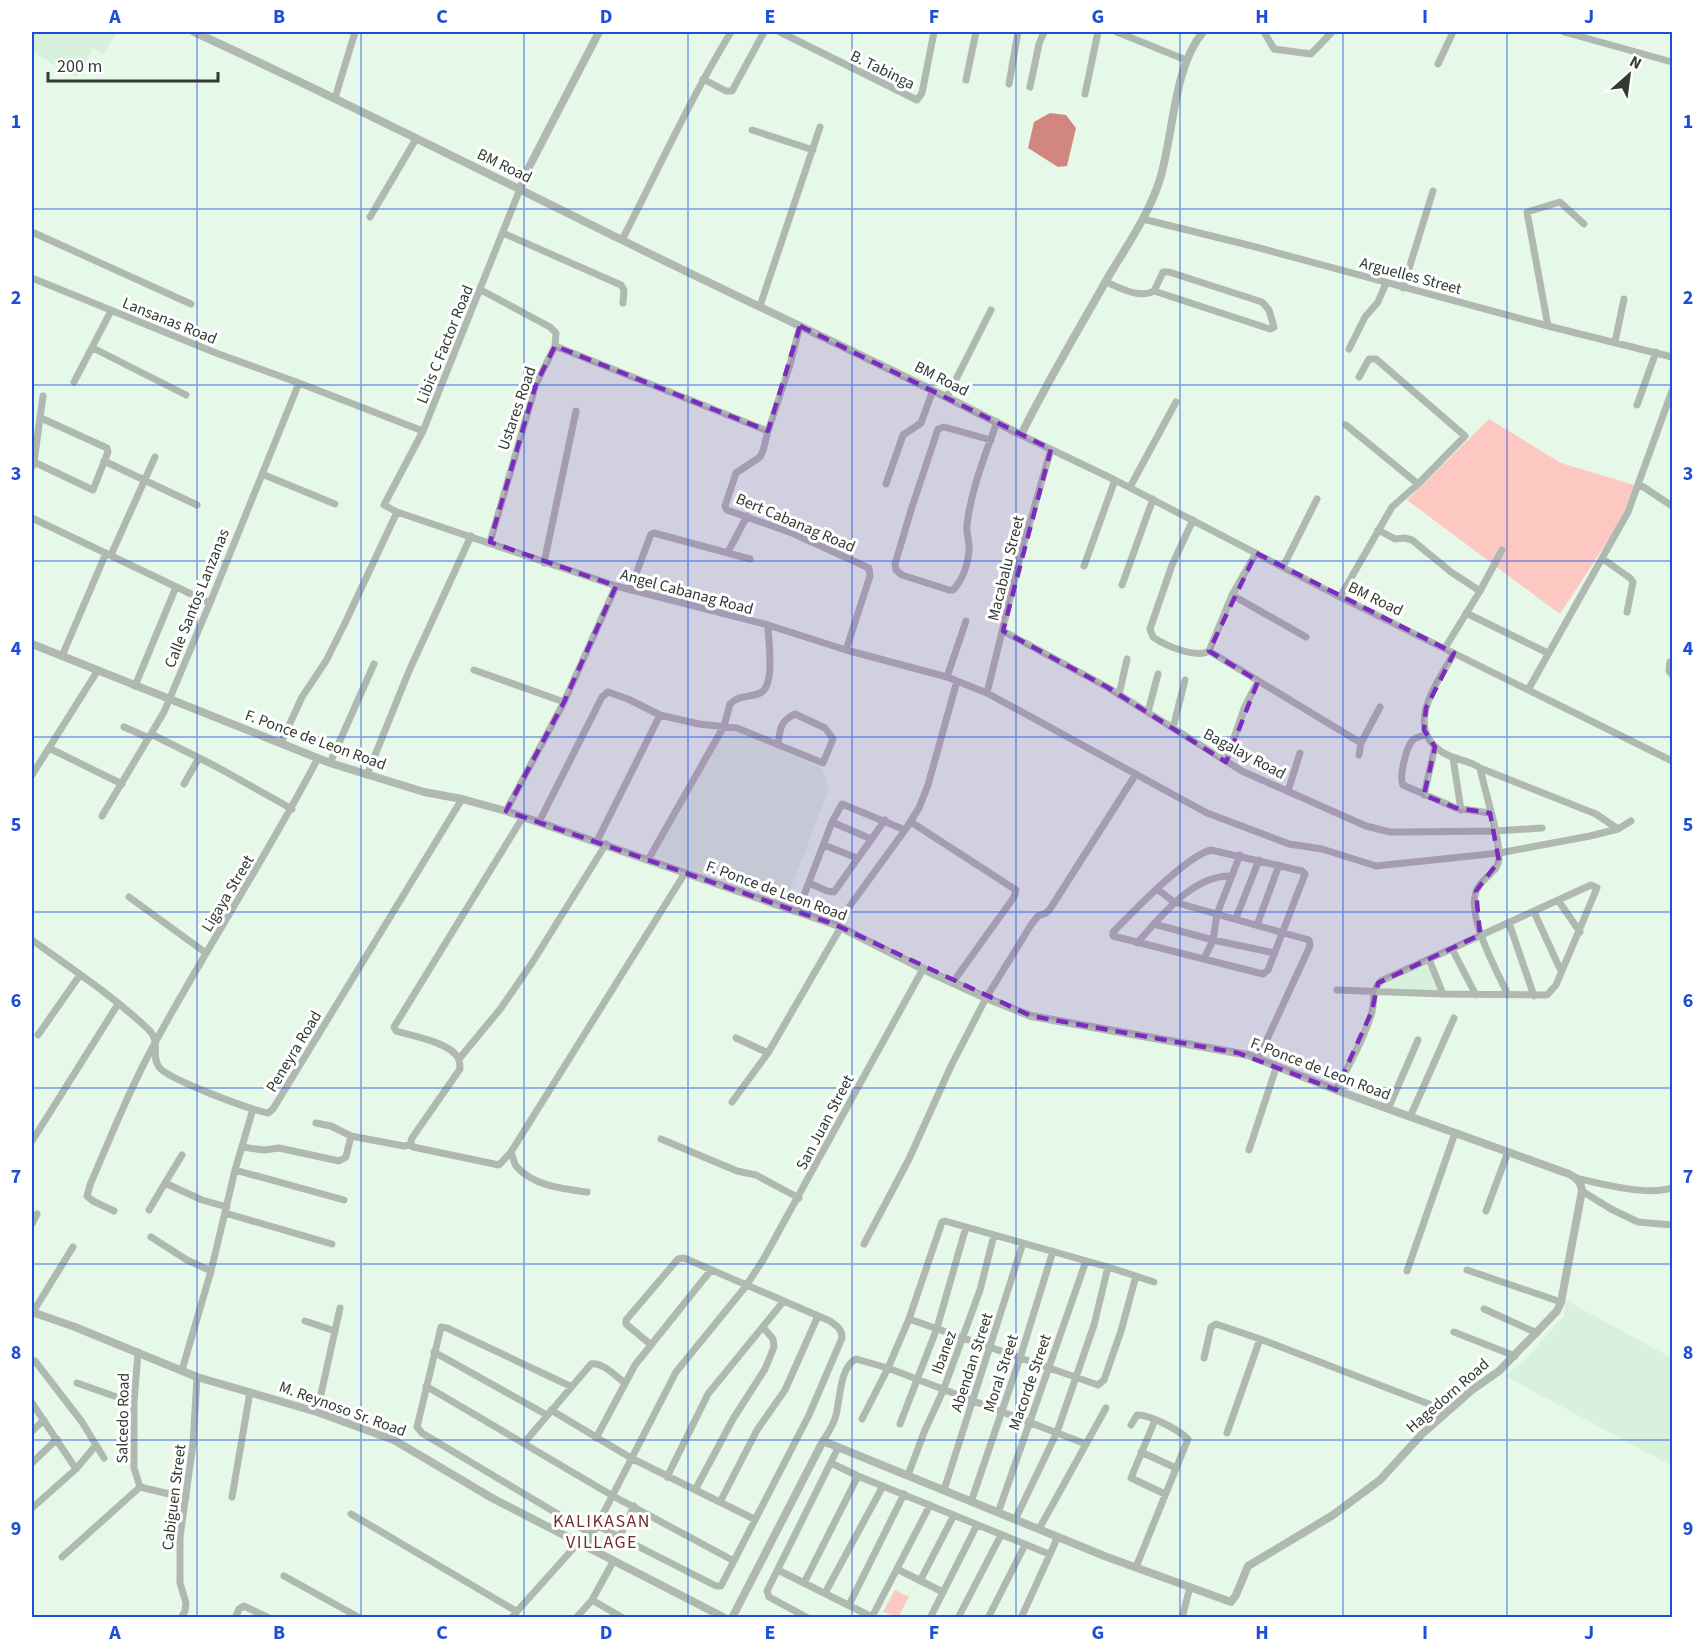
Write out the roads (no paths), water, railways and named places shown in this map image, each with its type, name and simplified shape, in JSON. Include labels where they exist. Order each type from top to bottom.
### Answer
[{"type":"street","name":"BM Road","points":[[194,32],[335,98],[1130,487],[1340,597],[1672,761]]},
{"type":"street","points":[[335,98],[356,32]]},
{"type":"street","points":[[520,189],[527,171],[599,32]]},
{"type":"street","points":[[622,240],[703,79],[731,32]]},
{"type":"street","points":[[703,79],[726,91],[732,91],[764,32]]},
{"type":"street","name":"B. Tabinga","points":[[780,32],[917,100],[921,95],[933,35]]},
{"type":"street","points":[[966,80],[976,32]]},
{"type":"street","points":[[1009,84],[1018,32]]},
{"type":"street","points":[[1030,87],[1039,44],[1044,32]]},
{"type":"street","points":[[1085,94],[1098,32]]},
{"type":"street","points":[[1117,32],[1186,60]]},
{"type":"street","points":[[1021,435],[1066,349],[1143,219],[1160,178],[1186,60],[1195,41],[1203,32]]},
{"type":"street","points":[[1264,32],[1274,49],[1311,54],[1332,32]]},
{"type":"street","points":[[1438,64],[1453,32]]},
{"type":"street","points":[[1564,32],[1672,62]]},
{"type":"street","points":[[760,306],[820,127]]},
{"type":"street","points":[[752,130],[813,150]]},
{"type":"street","points":[[370,217],[416,139]]},
{"type":"street","name":"Libis C Factor Road","points":[[384,505],[423,431],[520,189]]},
{"type":"street","points":[[1403,288],[1433,191]]},
{"type":"street","points":[[1548,326],[1527,212],[1560,202],[1584,224]]},
{"type":"street","name":"Arguelles Street","points":[[1143,219],[1262,248],[1403,288],[1672,357]]},
{"type":"street","points":[[32,232],[191,304]]},
{"type":"street","points":[[503,233],[621,285],[624,291],[623,303]]},
{"type":"street","points":[[1106,282],[1140,294],[1154,291],[1270,329],[1274,327],[1269,310],[1262,302],[1169,272],[1163,272],[1154,291]]},
{"type":"street","name":"Lansanas Road","points":[[32,278],[216,353],[423,431]]},
{"type":"street","points":[[1349,349],[1365,317],[1378,302],[1386,283]]},
{"type":"street","points":[[481,290],[554,330],[556,333],[555,346],[768,431]]},
{"type":"street","points":[[1615,342],[1624,299]]},
{"type":"street","points":[[947,397],[991,310]]},
{"type":"street","points":[[74,382],[111,311]]},
{"type":"street","name":"Bert Cabanag Road","points":[[800,326],[762,455],[736,473],[725,504],[728,510],[792,533],[869,568],[870,576],[846,650]]},
{"type":"street","name":"Ustares Road","points":[[490,542],[536,384],[555,346]]},
{"type":"street","points":[[93,348],[186,395]]},
{"type":"street","points":[[1637,405],[1656,352]]},
{"type":"street","points":[[1340,597],[1392,507],[1463,440],[1465,434],[1376,359],[1369,359],[1359,377]]},
{"type":"street","name":"Calle Santos Lanzanas","points":[[102,816],[150,736],[169,699],[280,434],[299,383]]},
{"type":"street","points":[[886,484],[903,435],[921,423],[933,390]]},
{"type":"street","points":[[1528,690],[1628,512],[1672,391]]},
{"type":"street","points":[[41,418],[107,448],[108,452],[93,490],[33,465],[43,396]]},
{"type":"street","points":[[1130,487],[1176,402]]},
{"type":"street","points":[[544,563],[576,411]]},
{"type":"street","points":[[991,440],[944,427],[938,429],[895,564],[896,570],[902,575],[949,590],[957,586],[964,572],[969,552],[967,526],[978,479],[997,423]]},
{"type":"street","points":[[1346,425],[1418,484]]},
{"type":"street","name":"Macabalu Street","points":[[987,693],[1021,554],[1051,449]]},
{"type":"street","points":[[62,656],[155,458]]},
{"type":"street","points":[[104,461],[197,505]]},
{"type":"street","points":[[262,474],[335,504]]},
{"type":"street","points":[[1084,566],[1115,480]]},
{"type":"street","points":[[1639,484],[1672,506]]},
{"type":"street","points":[[1122,585],[1153,499]]},
{"type":"street","points":[[1283,567],[1317,500]]},
{"type":"street","name":"Angel Cabanag Road","points":[[384,505],[397,512],[616,586],[768,625],[846,650],[947,677],[987,693],[1171,795],[1233,824],[1289,844],[1322,849],[1376,867],[1498,853],[1590,836],[1618,829],[1631,821]]},
{"type":"street","points":[[281,742],[302,697],[326,661],[397,512]]},
{"type":"street","points":[[728,552],[747,516]]},
{"type":"street","points":[[32,518],[210,603]]},
{"type":"street","points":[[1193,520],[1172,565],[1150,629],[1156,640],[1192,653],[1200,654],[1209,651],[1232,595],[1256,553]]},
{"type":"street","points":[[1378,530],[1395,539],[1412,540],[1451,572],[1480,591]]},
{"type":"street","points":[[630,590],[651,534],[654,532],[750,559]]},
{"type":"street","points":[[367,775],[409,671],[471,536]]},
{"type":"street","points":[[1445,648],[1502,550]]},
{"type":"street","points":[[1603,559],[1633,582],[1627,612]]},
{"type":"street","points":[[506,811],[564,702],[616,586]]},
{"type":"street","points":[[135,686],[176,587]]},
{"type":"street","points":[[1232,595],[1306,637]]},
{"type":"street","points":[[1466,613],[1548,653]]},
{"type":"street","points":[[947,677],[966,621]]},
{"type":"street","points":[[648,860],[724,726],[734,699],[744,695],[758,694],[767,687],[770,678],[768,625]]},
{"type":"street","name":"Bagalay Road","points":[[1003,631],[1119,694],[1260,780],[1378,830],[1495,831],[1542,828]]},
{"type":"street","name":"F. Ponce de Leon Road","points":[[32,644],[330,763],[424,792],[506,811],[798,911],[838,926],[986,998],[1041,1019],[1238,1053],[1577,1179]]},
{"type":"street","points":[[1209,651],[1308,709],[1360,743]]},
{"type":"street","points":[[1454,653],[1426,708],[1424,725],[1426,735],[1435,747],[1453,758],[1596,814],[1618,829]]},
{"type":"street","points":[[1119,694],[1127,659]]},
{"type":"street","points":[[1670,662],[1669,671],[1672,675]]},
{"type":"street","points":[[330,763],[374,664]]},
{"type":"street","points":[[32,775],[98,670]]},
{"type":"street","points":[[474,670],[564,702]]},
{"type":"street","points":[[1148,712],[1158,674]]},
{"type":"street","points":[[1173,728],[1185,680]]},
{"type":"street","points":[[732,1102],[768,1053],[838,926],[911,822],[928,784],[957,681]]},
{"type":"street","points":[[1226,761],[1245,706],[1258,681]]},
{"type":"street","points":[[539,822],[605,693],[620,696],[660,715],[699,724],[737,728],[778,745],[823,763],[832,740],[825,728],[795,714],[786,718],[780,729],[778,745]]},
{"type":"street","points":[[1359,755],[1360,743],[1380,707]]},
{"type":"street","points":[[459,1059],[501,1008],[526,972],[601,842],[660,715]]},
{"type":"street","points":[[124,727],[199,758],[292,809]]},
{"type":"street","points":[[1426,735],[1415,739],[1410,744],[1400,778],[1403,785],[1461,810],[1490,813]]},
{"type":"street","points":[[1424,795],[1435,747]]},
{"type":"street","points":[[48,748],[122,784]]},
{"type":"street","points":[[1288,791],[1300,753]]},
{"type":"street","points":[[184,784],[199,758]]},
{"type":"street","name":"Ligaya Street","points":[[114,1211],[93,1202],[87,1196],[118,1118],[156,1040],[206,952],[249,884],[318,758]]},
{"type":"street","points":[[1453,758],[1461,810]]},
{"type":"street","points":[[1480,768],[1495,831],[1498,865],[1480,883],[1476,891],[1475,906],[1480,935],[1508,995]]},
{"type":"street","points":[[864,1244],[909,1159],[951,1066],[986,998],[1031,925],[1038,916],[1050,909],[1136,774]]},
{"type":"street","name":"Peneyra Road","points":[[156,1040],[156,1061],[164,1073],[268,1113],[273,1109],[462,799]]},
{"type":"street","points":[[798,911],[832,822],[839,807],[843,804],[906,830]]},
{"type":"street","points":[[316,1123],[331,1126],[351,1136],[404,1146],[410,1145],[412,1138],[460,1069],[459,1059],[452,1052],[430,1041],[396,1031],[394,1027],[523,817]]},
{"type":"street","points":[[809,883],[834,892],[885,820]]},
{"type":"street","points":[[832,822],[871,839]]},
{"type":"street","points":[[911,822],[1016,890],[1014,897],[953,982]]},
{"type":"street","points":[[824,845],[857,858]]},
{"type":"street","points":[[1216,850],[1258,860],[1302,871],[1305,874],[1284,932],[1268,970],[1263,974],[1114,938],[1113,932],[1157,889],[1205,851],[1216,850]]},
{"type":"street","points":[[1204,959],[1213,940],[1217,914],[1240,855]]},
{"type":"street","points":[[1236,918],[1258,860]]},
{"type":"street","points":[[1257,925],[1279,865]]},
{"type":"street","points":[[411,1142],[413,1147],[500,1165],[512,1152],[685,873]]},
{"type":"street","points":[[1137,943],[1174,902],[1210,879],[1231,876]]},
{"type":"street","points":[[1336,990],[1374,991],[1476,995],[1546,996],[1556,986],[1597,888],[1591,885],[1383,980],[1374,991],[1372,1011],[1355,1053],[1336,1090]]},
{"type":"street","points":[[1157,889],[1174,902],[1305,937],[1309,940],[1310,946],[1258,1059]]},
{"type":"street","points":[[129,897],[206,952]]},
{"type":"street","points":[[1558,900],[1580,932]]},
{"type":"street","points":[[1534,912],[1561,971]]},
{"type":"street","points":[[1509,923],[1534,996]]},
{"type":"street","points":[[1155,924],[1213,940],[1275,953]]},
{"type":"street","points":[[32,940],[118,1004],[150,1030],[156,1040]]},
{"type":"street","points":[[1452,949],[1476,995]]},
{"type":"street","points":[[1429,959],[1443,994]]},
{"type":"street","name":"San Juan Street","points":[[514,1614],[593,1535],[676,1371],[746,1286],[763,1260],[923,969]]},
{"type":"street","points":[[38,1035],[80,975]]},
{"type":"street","points":[[32,1141],[118,1004]]},
{"type":"street","points":[[1410,1117],[1454,1018]]},
{"type":"street","points":[[735,1038],[768,1053]]},
{"type":"street","points":[[1388,1109],[1418,1040]]},
{"type":"street","points":[[1249,1150],[1276,1068]]},
{"type":"street","points":[[182,1370],[211,1271],[235,1170],[253,1109]]},
{"type":"street","points":[[1407,1271],[1455,1133]]},
{"type":"street","points":[[242,1147],[268,1150],[279,1148],[339,1161],[346,1156],[351,1136]]},
{"type":"street","points":[[662,1139],[736,1171],[756,1175],[799,1198]]},
{"type":"street","points":[[512,1152],[515,1165],[532,1179],[555,1188],[587,1192]]},
{"type":"street","points":[[1486,1211],[1508,1152]]},
{"type":"street","points":[[149,1210],[182,1155]]},
{"type":"street","points":[[235,1170],[344,1200]]},
{"type":"street","points":[[1577,1179],[1612,1187],[1645,1190],[1672,1188]]},
{"type":"street","name":"Hagedorn Road","points":[[1190,1587],[1228,1603],[1234,1600],[1248,1566],[1334,1515],[1372,1487],[1422,1434],[1447,1411],[1499,1371],[1538,1333],[1557,1311],[1561,1302],[1582,1191],[1577,1179]]},
{"type":"street","points":[[165,1183],[226,1210],[332,1244]]},
{"type":"street","points":[[1582,1191],[1638,1222],[1672,1225]]},
{"type":"street","points":[[32,1224],[37,1214]]},
{"type":"street","points":[[862,1419],[888,1368],[909,1319],[941,1223],[945,1221],[1154,1282]]},
{"type":"street","points":[[900,1424],[937,1328],[966,1227]]},
{"type":"street","name":"Ibanez","points":[[908,1475],[963,1338],[980,1290],[994,1235]]},
{"type":"street","points":[[151,1237],[187,1260],[211,1271]]},
{"type":"street","name":"Abendan Street","points":[[944,1490],[1023,1243]]},
{"type":"street","points":[[32,1312],[72,1247]]},
{"type":"street","name":"Moral Street","points":[[971,1502],[1020,1358],[1053,1251]]},
{"type":"street","points":[[598,1526],[716,1586],[722,1584],[808,1415],[842,1338],[842,1333],[838,1327],[818,1316],[684,1258],[678,1259],[626,1320],[626,1324],[650,1344]]},
{"type":"street","name":"Macorde Street","points":[[998,1513],[1086,1261]]},
{"type":"street","points":[[1015,1520],[1057,1432],[1097,1316],[1108,1267]]},
{"type":"street","points":[[596,1438],[624,1383],[650,1344],[711,1270]]},
{"type":"street","points":[[1467,1270],[1561,1302]]},
{"type":"street","points":[[909,1319],[1098,1385],[1104,1380],[1121,1331],[1136,1276]]},
{"type":"street","points":[[667,1478],[708,1394],[783,1302]]},
{"type":"street","points":[[317,1412],[340,1308]]},
{"type":"street","points":[[1484,1310],[1538,1333]]},
{"type":"street","name":"M. Reynoso Sr. Road","points":[[32,1312],[75,1327],[197,1377],[317,1412],[405,1446],[482,1492],[714,1614],[726,1617]]},
{"type":"street","points":[[720,1502],[757,1430],[785,1390],[818,1316]]},
{"type":"street","points":[[305,1321],[335,1331]]},
{"type":"street","points":[[1204,1358],[1211,1327],[1215,1324],[1447,1411]]},
{"type":"street","points":[[570,1386],[443,1327],[439,1330],[426,1386],[418,1423],[419,1431],[593,1535]]},
{"type":"street","points":[[695,1490],[733,1419],[765,1369],[773,1350],[773,1339],[763,1327]]},
{"type":"street","points":[[1454,1332],[1515,1356]]},
{"type":"street","points":[[1227,1433],[1260,1339]]},
{"type":"street","name":"Salcedo Road","points":[[138,1352],[134,1403],[134,1468],[140,1487]]},
{"type":"street","points":[[434,1352],[549,1412],[667,1478],[754,1519]]},
{"type":"street","points":[[732,1617],[834,1421],[840,1390],[850,1363],[856,1359],[888,1368],[1086,1444]]},
{"type":"street","points":[[33,1360],[82,1422],[104,1458]]},
{"type":"street","points":[[524,1443],[591,1364],[594,1363],[624,1383]]},
{"type":"street","name":"Cabiguen Street","points":[[182,1617],[186,1607],[180,1583],[180,1537],[193,1444],[197,1377]]},
{"type":"street","points":[[77,1383],[134,1403]]},
{"type":"street","points":[[426,1386],[613,1496],[734,1561]]},
{"type":"street","points":[[232,1497],[250,1392]]},
{"type":"street","points":[[32,1403],[76,1469]]},
{"type":"street","points":[[1039,1529],[1106,1408]]},
{"type":"street","points":[[1131,1425],[1139,1414],[1155,1420],[1188,1439],[1136,1568]]},
{"type":"street","points":[[32,1431],[44,1420]]},
{"type":"street","points":[[1155,1420],[1131,1478],[1165,1494]]},
{"type":"street","points":[[32,1463],[57,1439]]},
{"type":"street","points":[[823,1441],[1015,1520],[1190,1587],[1182,1617]]},
{"type":"street","points":[[32,1508],[76,1469],[96,1445]]},
{"type":"street","points":[[808,1617],[768,1596],[769,1586],[836,1452]]},
{"type":"street","points":[[1141,1452],[1176,1468]]},
{"type":"street","points":[[831,1463],[1049,1554]]},
{"type":"street","points":[[804,1583],[858,1476]]},
{"type":"street","points":[[825,1593],[883,1486]]},
{"type":"street","points":[[62,1557],[140,1487],[186,1498]]},
{"type":"street","points":[[849,1605],[904,1494]]},
{"type":"street","points":[[778,1570],[873,1617],[930,1505]]},
{"type":"street","points":[[619,1538],[634,1506]]},
{"type":"street","points":[[351,1514],[514,1614]]},
{"type":"street","points":[[920,1581],[954,1515]]},
{"type":"street","points":[[930,1617],[977,1525]]},
{"type":"street","points":[[958,1617],[1001,1535]]},
{"type":"street","points":[[1021,1617],[1056,1541]]},
{"type":"street","points":[[988,1617],[1025,1545]]},
{"type":"street","points":[[576,1617],[592,1600],[614,1560]]},
{"type":"street","points":[[897,1569],[943,1592]]},
{"type":"street","points":[[284,1575],[360,1617]]},
{"type":"street","points":[[592,1600],[623,1617]]},
{"type":"street","points":[[236,1617],[239,1609],[244,1606],[268,1617]]},
{"type":"district","name":"KALIKASAN VILLAGE","points":[[602,1531]]}]
